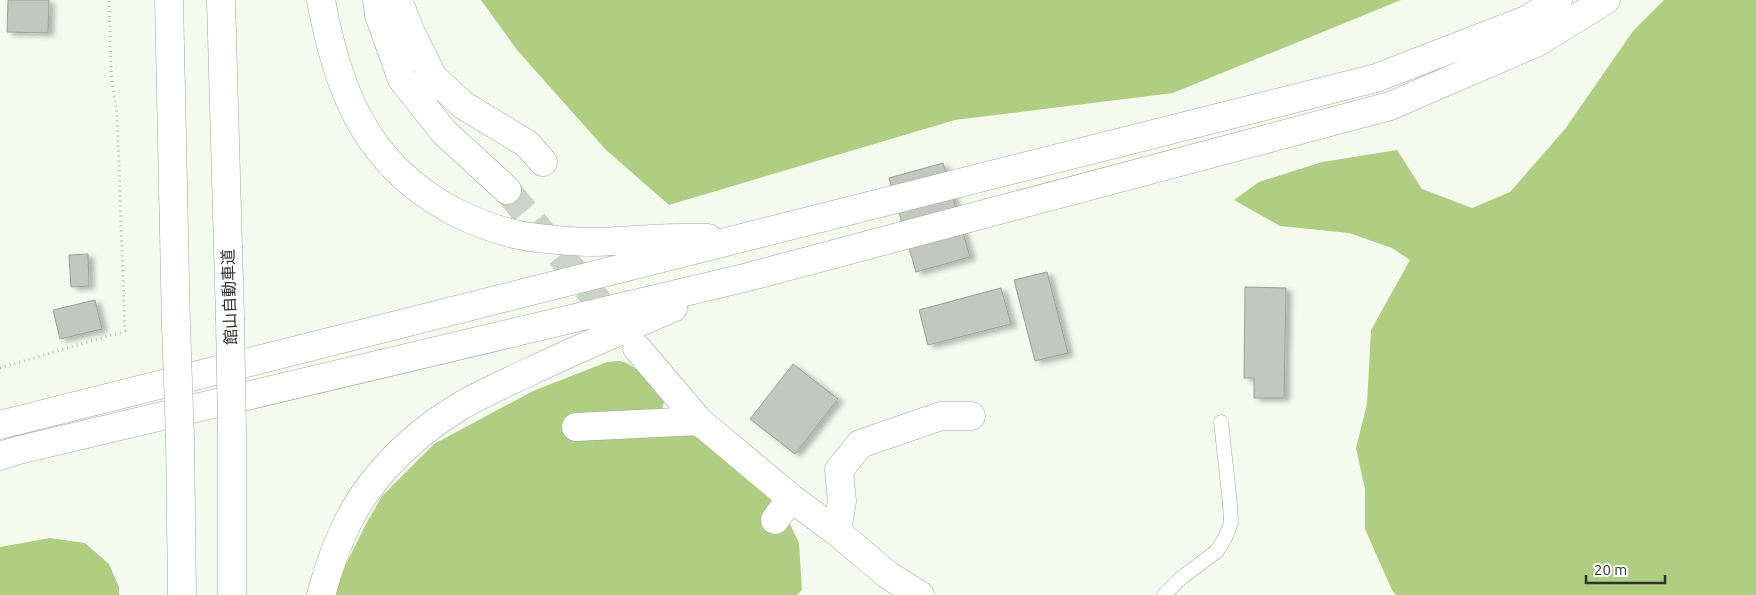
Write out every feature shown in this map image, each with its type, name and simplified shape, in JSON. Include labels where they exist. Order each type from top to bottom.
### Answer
[{"type":"main road","points":[[169,0],[180,438],[180,588]]},
{"type":"main road","name":"館山自動車道","points":[[221,0],[230,318],[232,595]]},
{"type":"main road","points":[[321,0],[329,40],[344,87],[363,128],[378,149],[402,176],[433,200],[473,221],[497,230],[536,238],[594,242],[678,236],[742,239]]},
{"type":"main road","points":[[377,0],[379,15],[402,79],[444,132],[508,190]]},
{"type":"main road","points":[[398,0],[411,33],[433,77],[463,105],[527,144],[543,162]]},
{"type":"main road","points":[[0,425],[1376,78],[1526,20],[1558,0]]},
{"type":"main road","points":[[0,456],[748,277],[1390,106],[1536,43],[1606,0]]},
{"type":"main road","points":[[321,595],[329,567],[349,519],[370,486],[395,457],[427,430],[458,407],[584,346],[748,277]]},
{"type":"main road","points":[[636,348],[699,421],[791,498],[837,532],[888,575],[920,595]]},
{"type":"main road","points":[[837,532],[842,502],[838,470],[860,444],[941,416],[972,416]]},
{"type":"main road","points":[[576,427],[699,421]]},
{"type":"main road","points":[[775,520],[791,498]]},
{"type":"lane","points":[[1164,595],[1181,578],[1217,551],[1231,523],[1221,422]]},
{"type":"path","points":[[0,368],[124,331],[117,114],[111,74],[109,0]]},
{"type":"green space","points":[[481,0],[1401,0],[1173,93],[955,120],[669,205],[606,150],[517,50]]},
{"type":"green space","points":[[1664,0],[1756,0],[1756,595],[1396,595],[1365,529],[1365,489],[1356,448],[1367,404],[1371,330],[1410,260],[1392,248],[1349,233],[1280,226],[1234,200],[1259,182],[1322,162],[1397,150],[1422,189],[1472,208],[1510,192],[1565,129],[1633,31]]},
{"type":"green space","points":[[621,361],[634,367],[665,398],[662,409],[780,503],[799,543],[802,590],[797,595],[335,595],[344,568],[382,496],[434,444],[533,391],[607,362]]},
{"type":"green space","points":[[50,538],[85,543],[109,564],[119,587],[119,595],[0,595],[0,547]]},
{"type":"building","points":[[8,0],[49,0],[48,33],[7,32]]},
{"type":"building","points":[[943,163],[970,257],[916,272],[889,178]]},
{"type":"building","points":[[88,254],[89,286],[71,287],[69,255]]},
{"type":"building","points":[[1047,272],[1068,353],[1035,361],[1014,280]]},
{"type":"building","points":[[1245,287],[1286,288],[1284,398],[1254,398],[1254,378],[1244,378]]},
{"type":"building","points":[[1001,288],[1011,324],[928,345],[919,310]]},
{"type":"building","points":[[95,300],[102,329],[60,339],[53,310]]},
{"type":"building","points":[[793,364],[838,399],[795,454],[750,419]]},
{"type":"tunnel","points":[[507,190],[620,328]]}]
